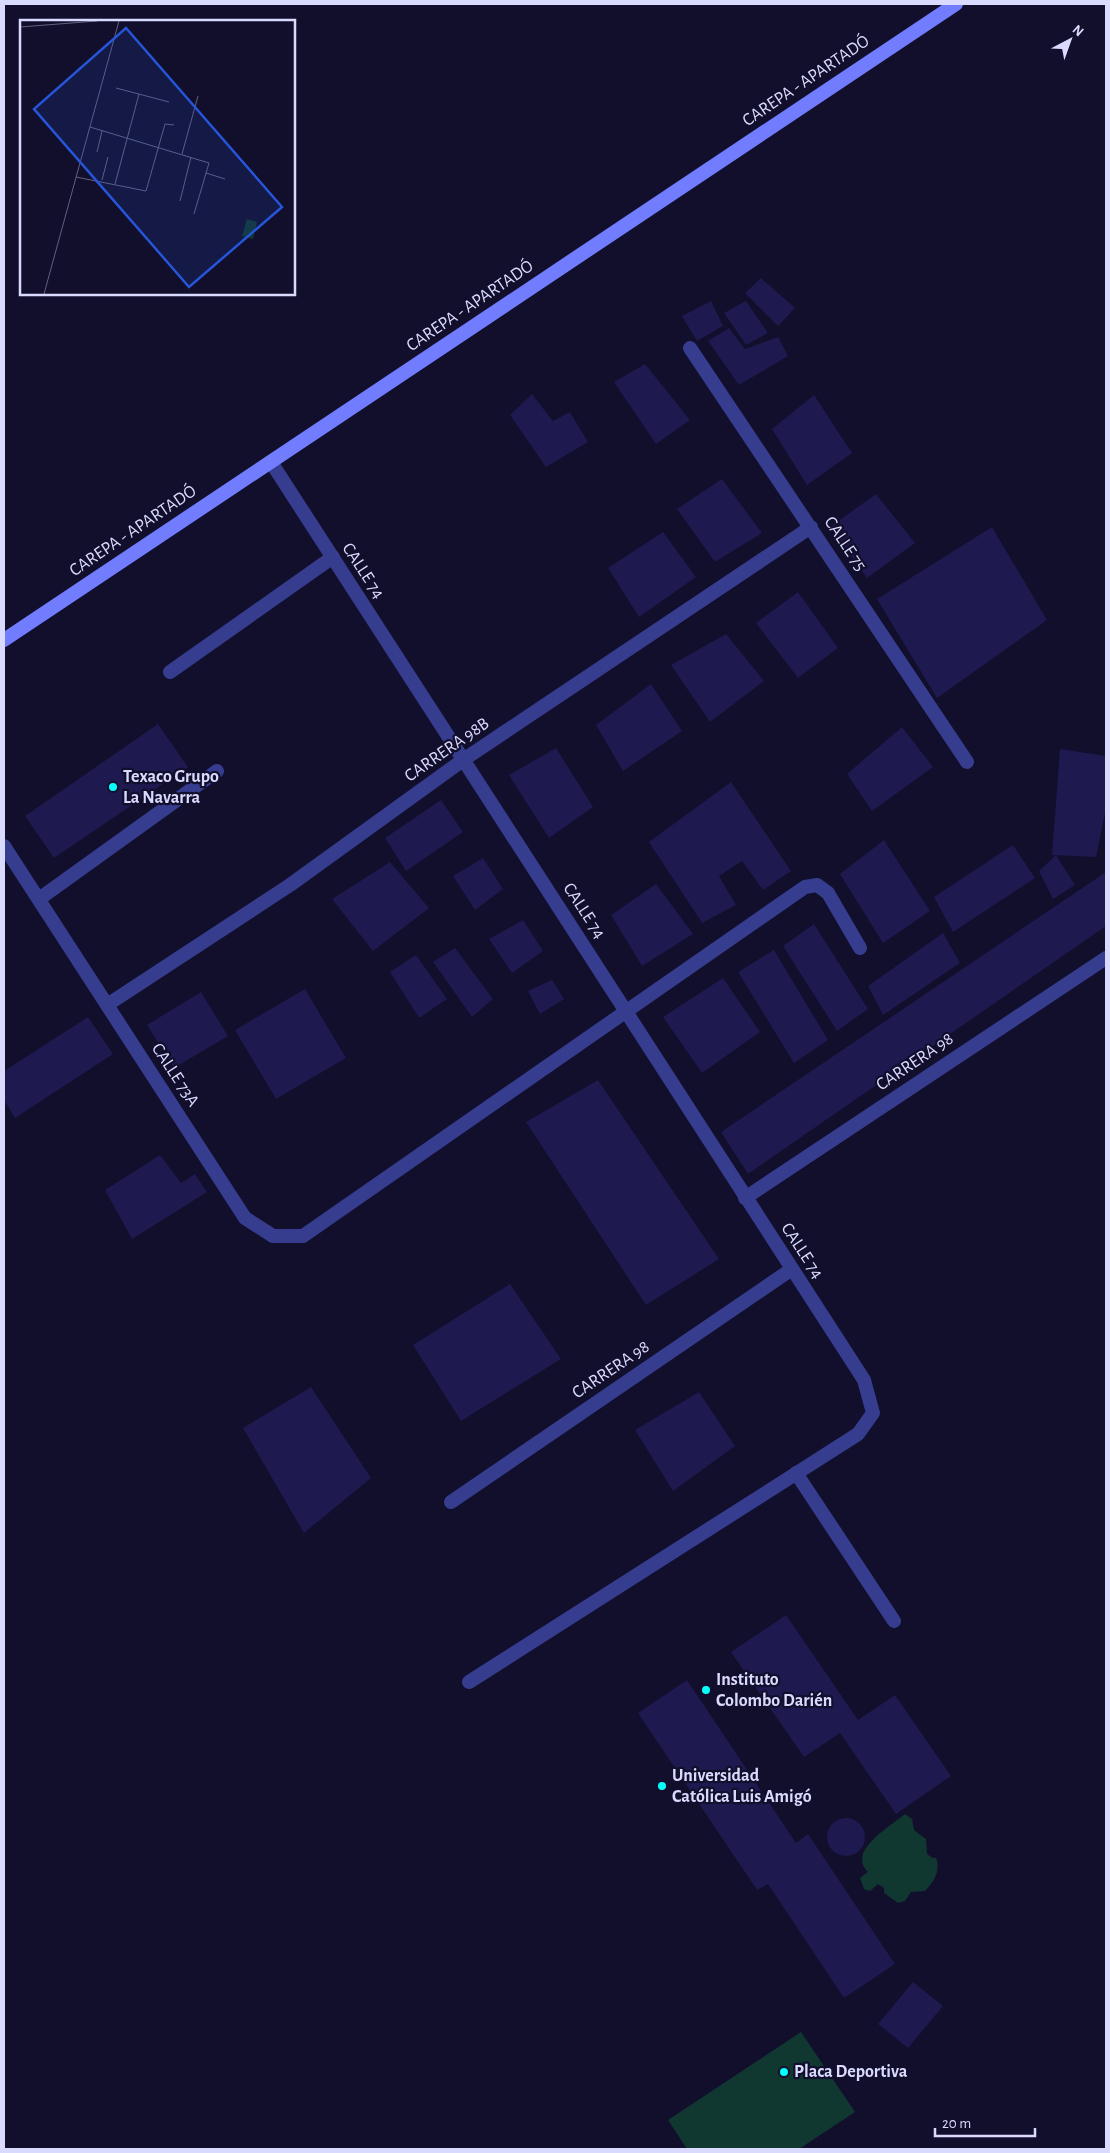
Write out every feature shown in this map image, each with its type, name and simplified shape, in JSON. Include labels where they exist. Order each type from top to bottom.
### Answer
[{"type":"main road","name":"CAREPA - APARTADÓ","points":[[4,640],[956,4]]},
{"type":"street","name":"CALLE 75","points":[[690,348],[967,762]]},
{"type":"street","name":"CALLE 74","points":[[271,462],[864,1380],[873,1413],[858,1434],[796,1473]]},
{"type":"street","name":"CARRERA 98B","points":[[107,1005],[290,885],[463,760],[811,527]]},
{"type":"street","points":[[170,672],[332,558]]},
{"type":"street","points":[[39,899],[217,771]]},
{"type":"street","name":"CALLE 73A","points":[[4,846],[245,1218],[272,1236],[303,1236],[627,1011]]},
{"type":"street","points":[[627,1011],[805,887],[817,886],[828,892],[860,948]]},
{"type":"street","name":"CARRERA 98","points":[[745,1198],[1106,958]]},
{"type":"street","name":"CARRERA 98","points":[[451,1502],[792,1269]]},
{"type":"street","points":[[469,1682],[796,1473],[894,1622]]},
{"type":"green space","points":[[905,1814],[912,1819],[914,1830],[926,1839],[927,1854],[936,1858],[938,1867],[934,1880],[925,1891],[911,1892],[905,1901],[898,1903],[884,1893],[884,1888],[878,1884],[870,1891],[864,1889],[860,1878],[868,1872],[863,1864],[866,1848],[881,1832]]},
{"type":"green space","name":"Placa Deportiva","points":[[801,2032],[855,2112],[799,2149],[687,2149],[668,2120]]},
{"type":"building","points":[[761,278],[795,308],[778,326],[745,293]]},
{"type":"building","points":[[711,301],[723,326],[697,341],[682,316]]},
{"type":"building","points":[[746,301],[768,333],[746,345],[724,313]]},
{"type":"building","points":[[729,328],[745,349],[778,337],[788,356],[739,385],[708,341]]},
{"type":"building","points":[[645,364],[690,420],[656,444],[614,382]]},
{"type":"building","points":[[532,394],[553,421],[570,412],[588,442],[546,467],[510,415]]},
{"type":"building","points":[[814,395],[852,453],[807,485],[772,429]]},
{"type":"building","points":[[722,479],[762,533],[715,562],[677,509]]},
{"type":"building","points":[[876,494],[915,543],[867,578],[830,527]]},
{"type":"building","points":[[992,527],[1047,620],[937,698],[877,599]]},
{"type":"building","points":[[663,532],[696,577],[639,617],[608,568]]},
{"type":"building","points":[[798,592],[838,648],[798,678],[756,623]]},
{"type":"building","points":[[726,634],[764,681],[710,722],[671,665]]},
{"type":"building","points":[[651,684],[682,731],[623,771],[596,725]]},
{"type":"building","name":"Texaco Grupo La Navarra","points":[[158,724],[188,767],[54,858],[25,816]]},
{"type":"building","points":[[902,727],[933,767],[872,811],[847,774]]},
{"type":"building","points":[[556,748],[593,807],[549,838],[509,775]]},
{"type":"building","points":[[1060,749],[1106,756],[1106,808],[1096,857],[1052,855]]},
{"type":"building","points":[[731,782],[791,871],[763,890],[742,861],[719,876],[736,905],[702,923],[649,842]]},
{"type":"building","points":[[441,800],[463,832],[406,871],[385,838]]},
{"type":"building","points":[[884,840],[930,911],[883,943],[840,874]]},
{"type":"building","points":[[1013,845],[1035,878],[953,932],[934,897]]},
{"type":"building","points":[[1056,855],[1075,885],[1053,899],[1039,871]]},
{"type":"building","points":[[483,858],[503,889],[475,910],[453,876]]},
{"type":"building","points":[[390,862],[429,908],[373,951],[332,899]]},
{"type":"building","points":[[1106,872],[1106,926],[748,1174],[721,1132]]},
{"type":"building","points":[[656,884],[693,934],[642,966],[611,915]]},
{"type":"building","points":[[523,920],[543,951],[512,973],[489,939]]},
{"type":"building","points":[[814,924],[868,1009],[837,1031],[783,946]]},
{"type":"building","points":[[943,933],[960,963],[883,1015],[868,986]]},
{"type":"building","points":[[455,948],[493,999],[472,1017],[433,962]]},
{"type":"building","points":[[774,950],[828,1040],[794,1063],[738,972]]},
{"type":"building","points":[[416,955],[447,999],[419,1018],[390,972]]},
{"type":"building","points":[[723,978],[760,1032],[702,1073],[663,1017]]},
{"type":"building","points":[[552,980],[564,999],[540,1014],[528,991]]},
{"type":"building","points":[[305,989],[346,1058],[276,1099],[235,1030]]},
{"type":"building","points":[[201,992],[228,1036],[174,1068],[147,1025]]},
{"type":"building","points":[[88,1017],[113,1054],[15,1118],[4,1100],[4,1071]]},
{"type":"building","points":[[598,1080],[719,1259],[646,1305],[526,1122]]},
{"type":"building","points":[[160,1155],[181,1183],[195,1174],[207,1192],[132,1239],[105,1190]]},
{"type":"building","points":[[510,1284],[561,1359],[461,1421],[413,1345]]},
{"type":"building","points":[[311,1387],[371,1478],[304,1533],[243,1428]]},
{"type":"building","points":[[699,1392],[735,1446],[673,1491],[635,1430]]},
{"type":"building","points":[[786,1615],[858,1720],[895,1695],[951,1776],[896,1814],[840,1733],[804,1757],[731,1652]]},
{"type":"building","points":[[687,1680],[796,1843],[808,1834],[895,1964],[844,1998],[768,1884],[757,1890],[638,1713]]},
{"type":"building","points":[[846,1818],[860,1823],[865,1837],[860,1851],[846,1856],[832,1851],[827,1837],[832,1823]]},
{"type":"building","points":[[913,1982],[943,2006],[908,2048],[878,2024]]},
{"type":"place","name":"Texaco Grupo La Navarra","points":[[113,787]]},
{"type":"place","name":"Instituto Colombo Darién","points":[[706,1690]]},
{"type":"place","name":"Universidad Católica Luis Amigó","points":[[662,1786]]},
{"type":"place","name":"Placa Deportiva","points":[[784,2072]]}]
